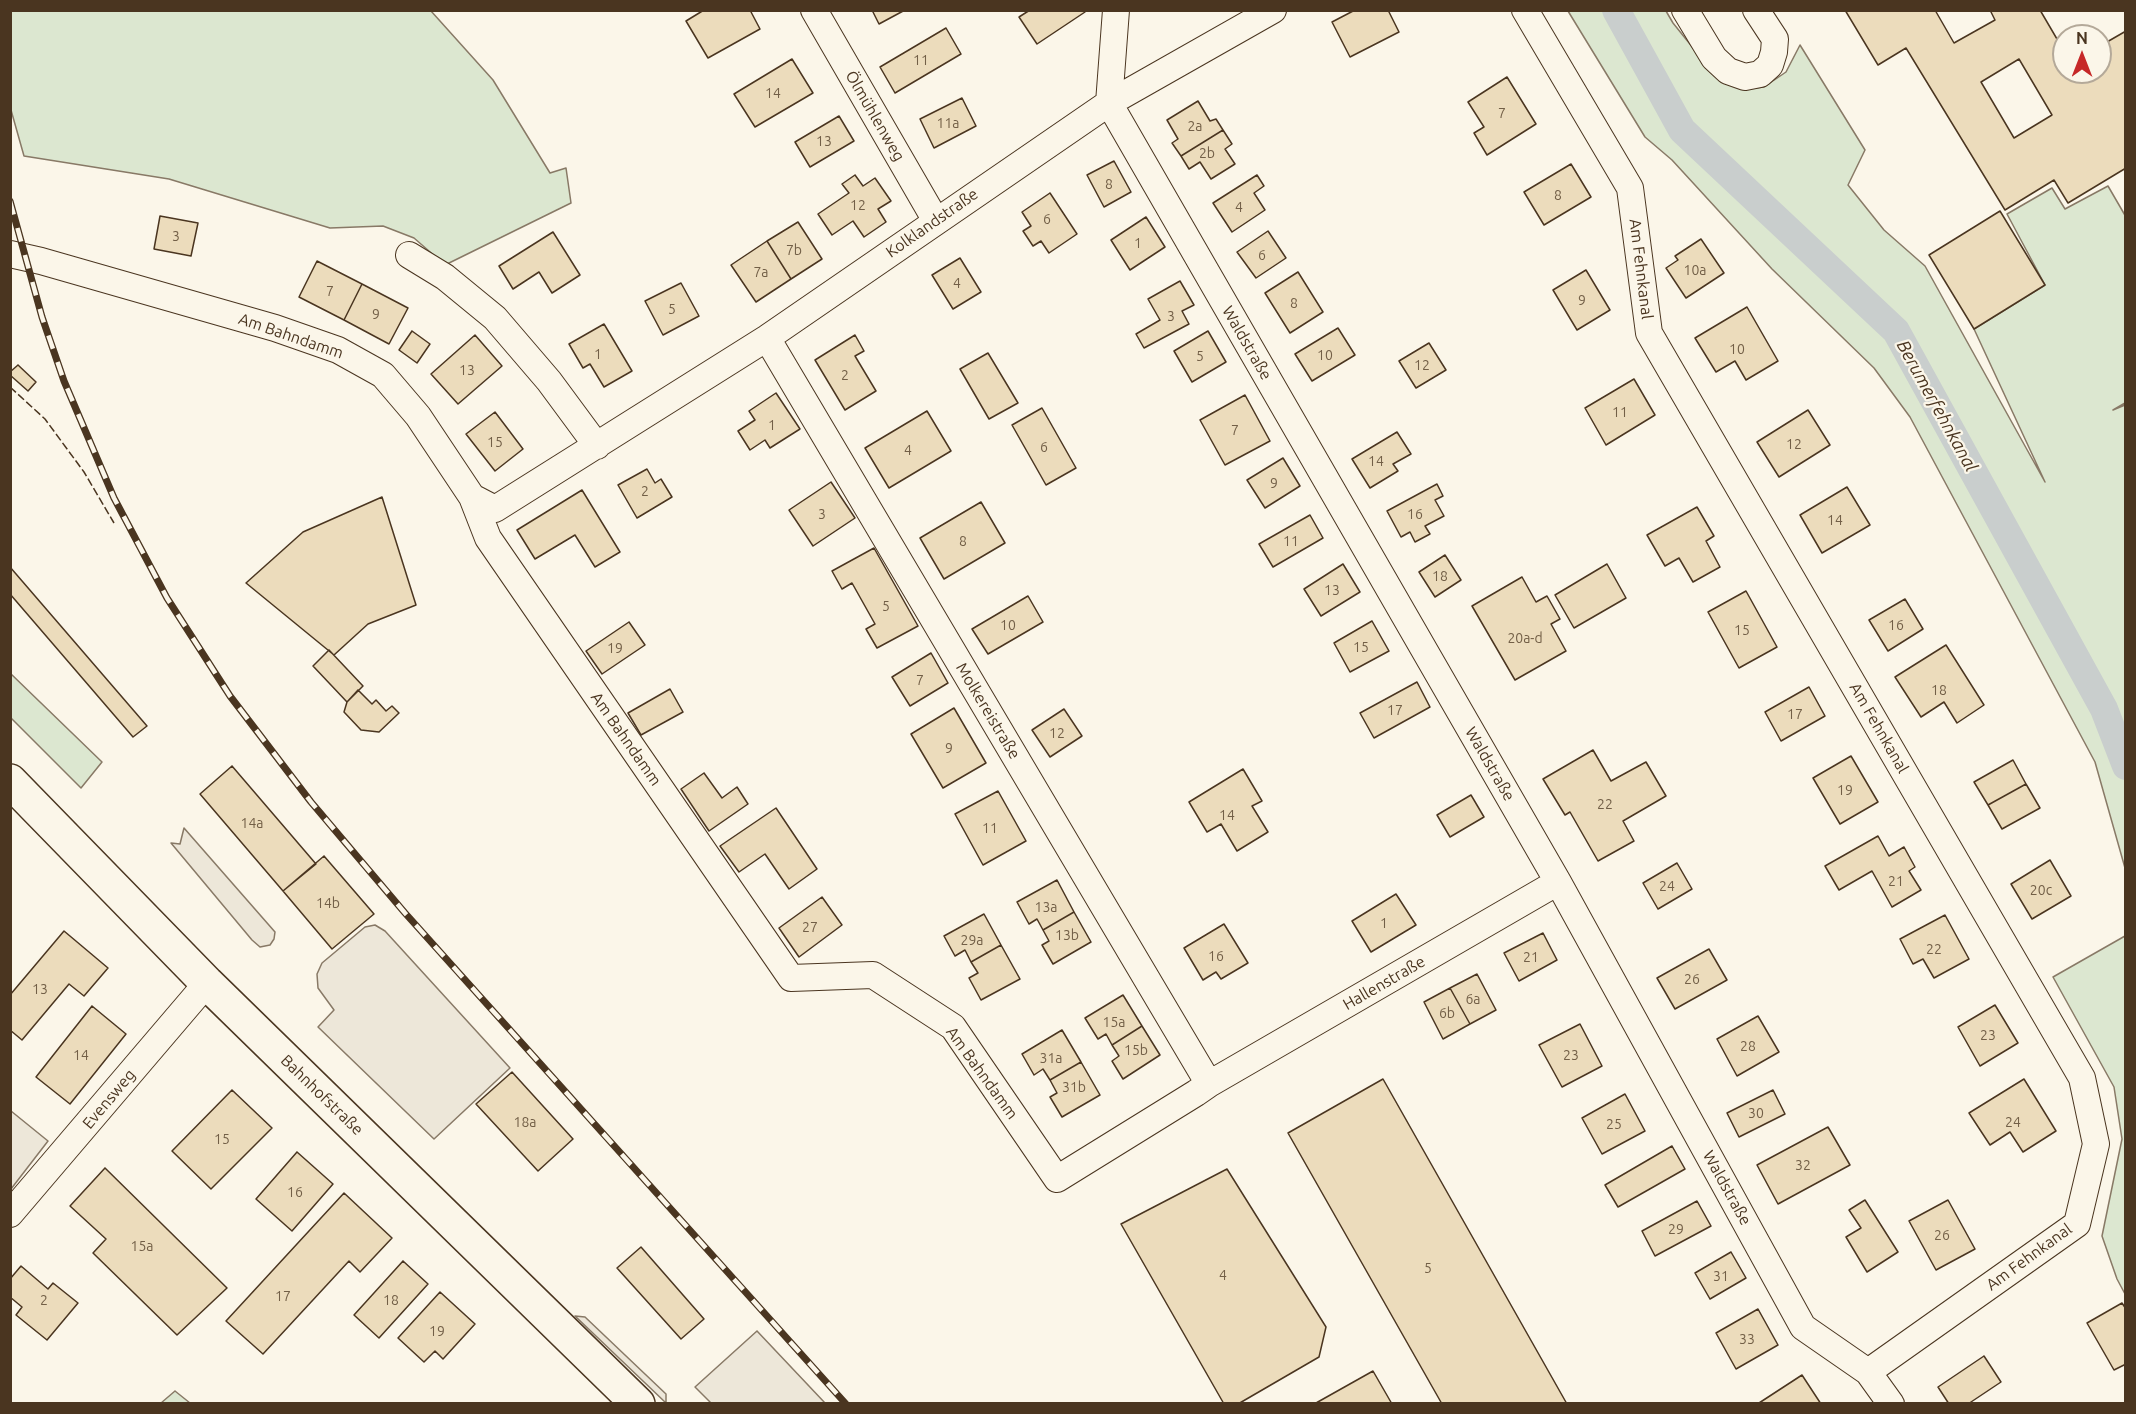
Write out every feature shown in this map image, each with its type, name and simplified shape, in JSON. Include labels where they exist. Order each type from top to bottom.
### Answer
[{"type":"main road","name":"Bahnhofstraße","points":[[10,782],[207,983],[638,1404]]},
{"type":"street","name":"Ölmühlenweg","points":[[814,10],[936,221]]},
{"type":"street","points":[[1109,103],[1116,10]]},
{"type":"street","name":"Kolklandstraße","points":[[472,497],[495,509],[767,338],[1109,103],[1274,10]]},
{"type":"street","name":"Am Fehnkanal","points":[[1525,10],[1630,188],[1649,333],[2082,1078],[2096,1144],[2077,1224],[1869,1372]]},
{"type":"street","points":[[1685,10],[1714,58],[1728,71],[1745,76],[1760,74],[1770,65],[1774,52],[1775,39],[1756,10]]},
{"type":"street","name":"Waldstraße","points":[[1109,103],[1558,882],[1803,1327],[1869,1372],[1891,1404]]},
{"type":"street","name":"Am Bahndamm","points":[[10,254],[275,328],[338,350],[383,375],[418,416],[472,497],[488,538],[791,978],[873,975],[953,1027],[1057,1179],[1209,1084]]},
{"type":"street","points":[[409,255],[445,277],[495,318],[549,381],[597,446]]},
{"type":"street","name":"Molkereistraße","points":[[767,338],[1209,1084]]},
{"type":"street","name":"Hallenstraße","points":[[1209,1084],[1558,882]]},
{"type":"street","name":"Evensweg","points":[[10,1214],[207,983]]},
{"type":"green space","points":[[10,11],[431,11],[493,80],[550,173],[566,168],[571,203],[445,265],[414,238],[383,226],[330,228],[169,179],[24,156],[11,110]]},
{"type":"green space","points":[[1568,11],[1666,11],[1714,74],[1730,84],[1746,89],[1764,87],[1786,72],[1800,45],[1865,150],[1848,185],[1884,230],[1925,266],[2045,482],[1974,329],[2045,285],[2007,214],[2052,188],[2065,209],[2108,186],[2126,217],[2125,403],[2113,410],[2125,405],[2125,868],[2095,762],[1910,417],[1874,368],[1772,269],[1672,160],[1645,137]]},
{"type":"green space","points":[[10,673],[102,762],[81,788],[11,718]]},
{"type":"green space","points":[[2125,936],[2125,1294],[2117,1279],[2102,1236],[2122,1139],[2114,1087],[2053,977]]},
{"type":"green space","points":[[175,1391],[190,1403],[161,1403]]},
{"type":"shaded area","points":[[184,828],[275,932],[270,945],[260,947],[252,940],[171,843],[180,844]]},
{"type":"shaded area","points":[[375,925],[385,931],[510,1068],[434,1139],[318,1027],[334,1010],[318,988],[317,974],[322,963],[365,927]]},
{"type":"shaded area","points":[[11,1111],[48,1141],[11,1189]]},
{"type":"shaded area","points":[[575,1316],[585,1317],[666,1394],[666,1403]]},
{"type":"shaded area","points":[[757,1331],[825,1403],[711,1403],[695,1387]]},
{"type":"building","points":[[704,10],[750,10],[760,29],[708,58],[686,21]]},
{"type":"building","points":[[872,10],[905,10],[879,24]]},
{"type":"building","points":[[1030,10],[1084,10],[1085,12],[1037,44],[1019,17]]},
{"type":"building","points":[[1355,10],[1388,10],[1399,32],[1350,57],[1332,22]]},
{"type":"building","points":[[1845,10],[1935,10],[1954,43],[1995,20],[1990,10],[2040,10],[2052,30],[2052,84],[2112,84],[2112,39],[2126,31],[2126,168],[2068,203],[2054,180],[2005,210],[1906,48],[1878,65]],"holes":[[[2019,59],[2052,115],[2014,138],[1981,82]]]},
{"type":"building","points":[[946,28],[961,54],[895,93],[880,67]]},
{"type":"building","points":[[792,59],[813,93],[755,127],[734,94]]},
{"type":"building","points":[[1507,77],[1536,124],[1487,155],[1474,133],[1484,127],[1468,102]]},
{"type":"building","points":[[962,98],[976,126],[934,148],[920,119]]},
{"type":"building","points":[[1198,101],[1210,121],[1216,119],[1223,130],[1181,156],[1172,143],[1178,139],[1167,120]]},
{"type":"building","points":[[839,116],[854,141],[810,167],[795,142]]},
{"type":"building","points":[[1223,130],[1232,144],[1225,149],[1235,164],[1211,179],[1200,162],[1189,169],[1181,156]]},
{"type":"building","points":[[1114,161],[1131,192],[1104,207],[1087,175]]},
{"type":"building","points":[[1571,164],[1591,197],[1544,225],[1524,192]]},
{"type":"building","points":[[855,175],[863,186],[875,178],[891,201],[878,209],[886,222],[864,237],[853,221],[832,235],[818,214],[849,193],[842,184]]},
{"type":"building","points":[[1257,175],[1264,186],[1254,193],[1265,210],[1232,232],[1213,203]]},
{"type":"building","points":[[1050,193],[1077,234],[1049,253],[1041,241],[1033,246],[1023,231],[1031,226],[1022,212]]},
{"type":"building","points":[[2000,211],[2045,285],[1974,329],[1929,255]]},
{"type":"building","points":[[160,216],[198,223],[191,256],[154,249]]},
{"type":"building","points":[[1146,217],[1165,247],[1130,270],[1111,240]]},
{"type":"building","points":[[798,222],[822,259],[791,279],[767,241]]},
{"type":"building","points":[[1268,231],[1286,258],[1256,278],[1237,252]]},
{"type":"building","points":[[553,232],[580,275],[552,293],[539,272],[513,289],[499,266]]},
{"type":"building","points":[[1701,239],[1724,273],[1686,298],[1666,268],[1678,260],[1675,256]]},
{"type":"building","points":[[767,241],[791,279],[756,302],[731,265]]},
{"type":"building","points":[[960,258],[981,292],[953,309],[932,275]]},
{"type":"building","points":[[317,261],[362,284],[344,320],[299,297]]},
{"type":"building","points":[[1586,270],[1610,310],[1577,330],[1553,290]]},
{"type":"building","points":[[1298,272],[1323,312],[1290,333],[1265,293]]},
{"type":"building","points":[[1180,281],[1194,305],[1182,311],[1189,324],[1144,348],[1136,334],[1160,320],[1148,299]]},
{"type":"building","points":[[681,283],[699,316],[663,335],[645,301]]},
{"type":"building","points":[[362,284],[408,308],[389,344],[344,320]]},
{"type":"building","points":[[1747,307],[1778,361],[1746,380],[1735,361],[1716,372],[1695,338]]},
{"type":"building","points":[[604,324],[632,371],[604,387],[590,364],[583,368],[569,344]]},
{"type":"building","points":[[1338,328],[1355,355],[1312,381],[1295,354]]},
{"type":"building","points":[[412,331],[430,344],[417,363],[399,350]]},
{"type":"building","points":[[1208,331],[1226,362],[1192,382],[1174,351]]},
{"type":"building","points":[[475,335],[502,366],[458,404],[431,374]]},
{"type":"building","points":[[855,335],[864,351],[855,356],[876,391],[845,410],[815,360]]},
{"type":"building","points":[[1429,343],[1446,370],[1416,388],[1399,361]]},
{"type":"building","points":[[988,353],[1018,403],[989,419],[960,369]]},
{"type":"building","points":[[18,365],[36,382],[28,391],[10,375],[10,372]]},
{"type":"building","points":[[1634,379],[1655,415],[1606,445],[1585,408]]},
{"type":"building","points":[[776,393],[800,429],[770,448],[765,440],[750,450],[738,431],[755,420],[749,411]]},
{"type":"building","points":[[1245,395],[1270,441],[1225,465],[1200,420]]},
{"type":"building","points":[[1042,408],[1076,468],[1046,485],[1012,425]]},
{"type":"building","points":[[1808,410],[1830,445],[1779,477],[1757,442]]},
{"type":"building","points":[[927,411],[951,451],[889,488],[865,448]]},
{"type":"building","points":[[495,412],[523,449],[495,471],[466,434]]},
{"type":"building","points":[[1397,432],[1411,454],[1393,464],[1398,471],[1370,488],[1352,459]]},
{"type":"building","points":[[1283,458],[1300,486],[1265,508],[1247,480]]},
{"type":"building","points":[[647,469],[655,483],[661,479],[672,497],[637,518],[618,485]]},
{"type":"building","points":[[831,482],[855,518],[813,546],[789,510]]},
{"type":"building","points":[[1437,484],[1443,496],[1435,500],[1444,516],[1425,526],[1430,534],[1415,542],[1410,532],[1401,537],[1387,511]]},
{"type":"building","points":[[1847,487],[1870,525],[1822,553],[1800,515]]},
{"type":"building","points":[[582,490],[620,552],[595,567],[575,535],[535,559],[517,530]]},
{"type":"building","points":[[382,497],[416,605],[368,624],[334,655],[246,583],[303,532]]},
{"type":"building","points":[[981,502],[1005,543],[944,579],[920,538]]},
{"type":"building","points":[[1697,507],[1714,536],[1706,541],[1720,567],[1693,582],[1679,558],[1665,566],[1647,535]]},
{"type":"building","points":[[1310,515],[1323,538],[1273,567],[1259,544]]},
{"type":"building","points":[[874,548],[918,626],[877,648],[866,629],[875,624],[852,583],[842,589],[832,571]]},
{"type":"building","points":[[1445,555],[1461,580],[1435,597],[1419,572]]},
{"type":"building","points":[[1343,564],[1360,592],[1321,616],[1304,589]]},
{"type":"building","points":[[1607,564],[1626,598],[1574,628],[1555,595]]},
{"type":"building","points":[[10,567],[147,726],[133,737],[10,594]]},
{"type":"building","points":[[1522,577],[1536,602],[1547,596],[1560,619],[1551,624],[1566,651],[1515,680],[1472,606]]},
{"type":"building","points":[[1746,591],[1777,647],[1739,668],[1708,612]]},
{"type":"building","points":[[1028,596],[1043,622],[988,654],[972,629]]},
{"type":"building","points":[[1905,599],[1923,629],[1888,651],[1869,620]]},
{"type":"building","points":[[1372,621],[1389,651],[1350,672],[1334,643]]},
{"type":"building","points":[[629,622],[645,645],[602,674],[586,651]]},
{"type":"building","points":[[1946,645],[1984,705],[1957,723],[1944,702],[1921,717],[1895,677]]},
{"type":"building","points":[[329,650],[363,686],[347,702],[313,666]]},
{"type":"building","points":[[931,653],[948,683],[910,706],[892,677]]},
{"type":"building","points":[[1417,682],[1430,707],[1374,738],[1360,713]]},
{"type":"building","points":[[1809,687],[1825,716],[1781,741],[1765,712]]},
{"type":"building","points":[[670,689],[683,712],[641,735],[628,713]]},
{"type":"building","points":[[358,690],[372,704],[376,700],[386,711],[392,706],[399,713],[379,732],[361,730],[344,712],[347,702]]},
{"type":"building","points":[[954,708],[986,763],[943,788],[911,734]]},
{"type":"building","points":[[1064,709],[1082,736],[1050,757],[1032,730]]},
{"type":"building","points":[[1593,750],[1611,781],[1646,762],[1666,796],[1623,821],[1634,841],[1598,861],[1570,812],[1565,815],[1543,779]]},
{"type":"building","points":[[1851,756],[1878,802],[1840,824],[1813,778]]},
{"type":"building","points":[[2013,760],[2026,784],[1988,805],[1974,782]]},
{"type":"building","points":[[232,766],[316,864],[283,891],[200,794]]},
{"type":"building","points":[[1243,769],[1262,801],[1252,806],[1268,832],[1237,851],[1221,824],[1207,832],[1189,802]]},
{"type":"building","points":[[704,773],[722,798],[737,787],[748,804],[709,831],[681,789]]},
{"type":"building","points":[[2026,784],[2040,808],[2002,829],[1988,805]]},
{"type":"building","points":[[998,791],[1026,841],[983,865],[955,814]]},
{"type":"building","points":[[1471,795],[1484,817],[1450,837],[1437,815]]},
{"type":"building","points":[[776,808],[817,869],[789,889],[765,854],[739,872],[720,846]]},
{"type":"building","points":[[1878,836],[1889,856],[1904,847],[1915,867],[1909,871],[1921,890],[1892,907],[1872,871],[1839,890],[1825,866]]},
{"type":"building","points":[[324,856],[374,914],[332,949],[283,891]]},
{"type":"building","points":[[2050,860],[2071,896],[2032,919],[2011,884]]},
{"type":"building","points":[[1677,863],[1692,889],[1658,909],[1643,883]]},
{"type":"building","points":[[1057,880],[1074,912],[1043,930],[1037,919],[1029,924],[1017,902]]},
{"type":"building","points":[[1396,894],[1416,925],[1371,952],[1352,921]]},
{"type":"building","points":[[822,897],[842,925],[799,957],[779,928]]},
{"type":"building","points":[[1074,912],[1091,942],[1053,964],[1042,945],[1049,941],[1043,930]]},
{"type":"building","points":[[984,914],[1001,945],[971,962],[965,950],[955,956],[944,936]]},
{"type":"building","points":[[1945,915],[1969,959],[1934,978],[1923,959],[1913,964],[1900,939]]},
{"type":"building","points":[[1224,924],[1248,963],[1221,979],[1216,972],[1203,980],[1184,948]]},
{"type":"building","points":[[64,931],[108,968],[84,996],[69,984],[22,1040],[10,1030],[10,995]]},
{"type":"building","points":[[1543,933],[1557,960],[1519,981],[1504,953]]},
{"type":"building","points":[[1001,945],[1020,979],[981,1000],[969,978],[978,973],[971,962]]},
{"type":"building","points":[[1709,949],[1727,980],[1675,1009],[1657,978]]},
{"type":"building","points":[[1477,974],[1496,1010],[1470,1024],[1450,988]]},
{"type":"building","points":[[1450,988],[1470,1024],[1443,1039],[1424,1002]]},
{"type":"building","points":[[1123,995],[1142,1026],[1112,1045],[1106,1034],[1098,1039],[1085,1018]]},
{"type":"building","points":[[1995,1005],[2018,1043],[1980,1066],[1958,1027]]},
{"type":"building","points":[[92,1006],[126,1034],[70,1104],[36,1077]]},
{"type":"building","points":[[1758,1016],[1779,1052],[1737,1076],[1717,1039]]},
{"type":"building","points":[[1580,1024],[1602,1066],[1562,1087],[1539,1045]]},
{"type":"building","points":[[1142,1026],[1160,1055],[1123,1079],[1112,1061],[1119,1056],[1112,1045]]},
{"type":"building","points":[[1062,1030],[1081,1062],[1050,1080],[1043,1069],[1034,1075],[1022,1054]]},
{"type":"building","points":[[1081,1062],[1100,1095],[1062,1117],[1050,1097],[1057,1093],[1050,1080]]},
{"type":"building","points":[[512,1072],[573,1139],[538,1171],[476,1104]]},
{"type":"building","points":[[1383,1079],[1567,1404],[1442,1404],[1288,1133]]},
{"type":"building","points":[[2024,1079],[2056,1131],[2023,1152],[2010,1132],[1990,1145],[1969,1113]]},
{"type":"building","points":[[232,1090],[272,1128],[211,1189],[172,1151]]},
{"type":"building","points":[[1773,1090],[1785,1114],[1739,1137],[1727,1113]]},
{"type":"building","points":[[1625,1094],[1645,1131],[1602,1154],[1582,1118]]},
{"type":"building","points":[[1828,1127],[1850,1165],[1778,1204],[1757,1165]]},
{"type":"building","points":[[1672,1146],[1685,1169],[1618,1207],[1605,1185]]},
{"type":"building","points":[[297,1152],[333,1184],[292,1231],[256,1199]]},
{"type":"building","points":[[105,1168],[227,1288],[177,1335],[93,1253],[106,1239],[70,1206]]},
{"type":"building","points":[[1227,1169],[1326,1327],[1319,1357],[1238,1404],[1224,1404],[1121,1224]]},
{"type":"building","points":[[344,1193],[392,1238],[360,1272],[349,1261],[263,1354],[226,1321]]},
{"type":"building","points":[[1865,1200],[1898,1252],[1867,1272],[1846,1237],[1861,1228],[1849,1210]]},
{"type":"building","points":[[1948,1200],[1975,1249],[1936,1270],[1909,1221]]},
{"type":"building","points":[[1697,1201],[1711,1226],[1655,1256],[1642,1231]]},
{"type":"building","points":[[641,1247],[704,1319],[681,1339],[617,1268]]},
{"type":"building","points":[[1731,1252],[1746,1278],[1710,1299],[1695,1273]]},
{"type":"building","points":[[403,1261],[428,1284],[379,1338],[354,1315]]},
{"type":"building","points":[[21,1266],[48,1289],[53,1283],[78,1303],[47,1340],[16,1315],[22,1307],[10,1297],[10,1279]]},
{"type":"building","points":[[440,1292],[475,1324],[443,1359],[435,1351],[424,1362],[398,1338]]},
{"type":"building","points":[[2122,1303],[2126,1309],[2126,1364],[2114,1370],[2087,1323]]},
{"type":"building","points":[[1758,1309],[1778,1345],[1736,1369],[1716,1333]]},
{"type":"building","points":[[1984,1356],[2001,1382],[1968,1404],[1949,1404],[1938,1387]]},
{"type":"building","points":[[1373,1371],[1392,1404],[1316,1403]]},
{"type":"building","points":[[1802,1375],[1821,1404],[1759,1403]]},
{"type":"waterway","name":"Berumerfehnkanal","points":[[1616,10],[1682,130],[1896,331],[2104,709],[2126,766]]},
{"type":"railway","points":[[10,201],[42,317],[64,381],[114,498],[167,598],[230,696],[311,802],[405,913],[846,1404]]},
{"type":"fence","points":[[10,387],[45,419],[84,472],[114,523]]}]
